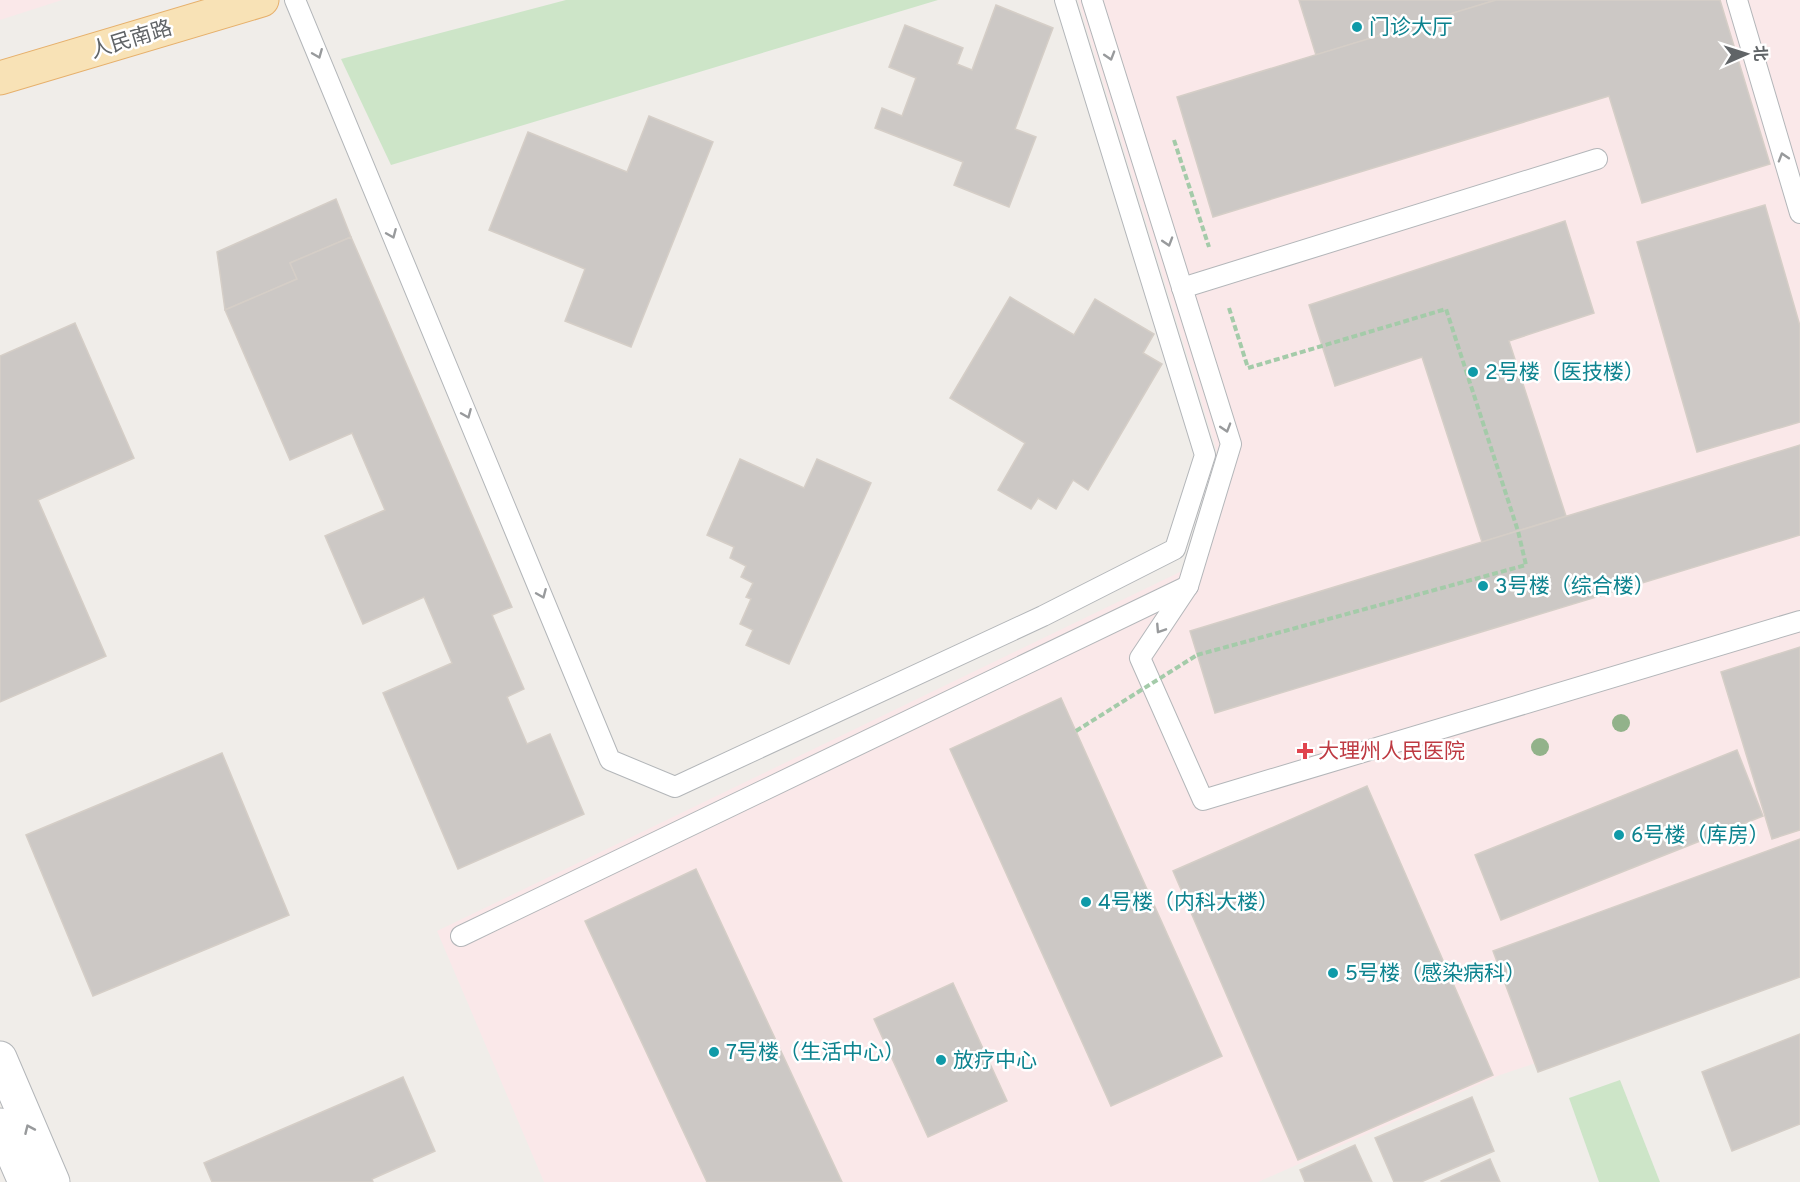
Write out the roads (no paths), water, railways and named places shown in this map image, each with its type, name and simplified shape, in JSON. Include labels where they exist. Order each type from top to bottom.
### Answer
[{"type":"main road","name":"人民南路","points":[[0,78],[262,0]]},
{"type":"street","points":[[0,1058],[52,1182]]},
{"type":"street","points":[[0,1125],[25,1182]]},
{"type":"lane","points":[[295,0],[610,760],[675,788],[1043,616],[1175,549],[1205,455],[1065,0]]},
{"type":"lane","points":[[1092,0],[1231,444],[1188,586],[1140,658],[1203,800],[1800,621]]},
{"type":"lane","points":[[1737,0],[1800,213]]},
{"type":"lane","points":[[1182,288],[1597,159]]},
{"type":"lane","points":[[461,936],[1188,586]]},
{"type":"place","name":"门诊大厅","points":[[1357,27]]},
{"type":"place","name":"2号楼（医技楼）","points":[[1473,372]]},
{"type":"place","name":"3号楼（综合楼）","points":[[1483,586]]},
{"type":"place","name":"大理州人民医院","points":[[1305,751]]},
{"type":"place","name":"6号楼（库房）","points":[[1619,835]]},
{"type":"place","name":"4号楼（内科大楼）","points":[[1086,902]]},
{"type":"place","name":"5号楼（感染病科）","points":[[1333,973]]},
{"type":"place","name":"7号楼（生活中心）","points":[[714,1052]]},
{"type":"place","name":"放疗中心","points":[[941,1060]]}]
